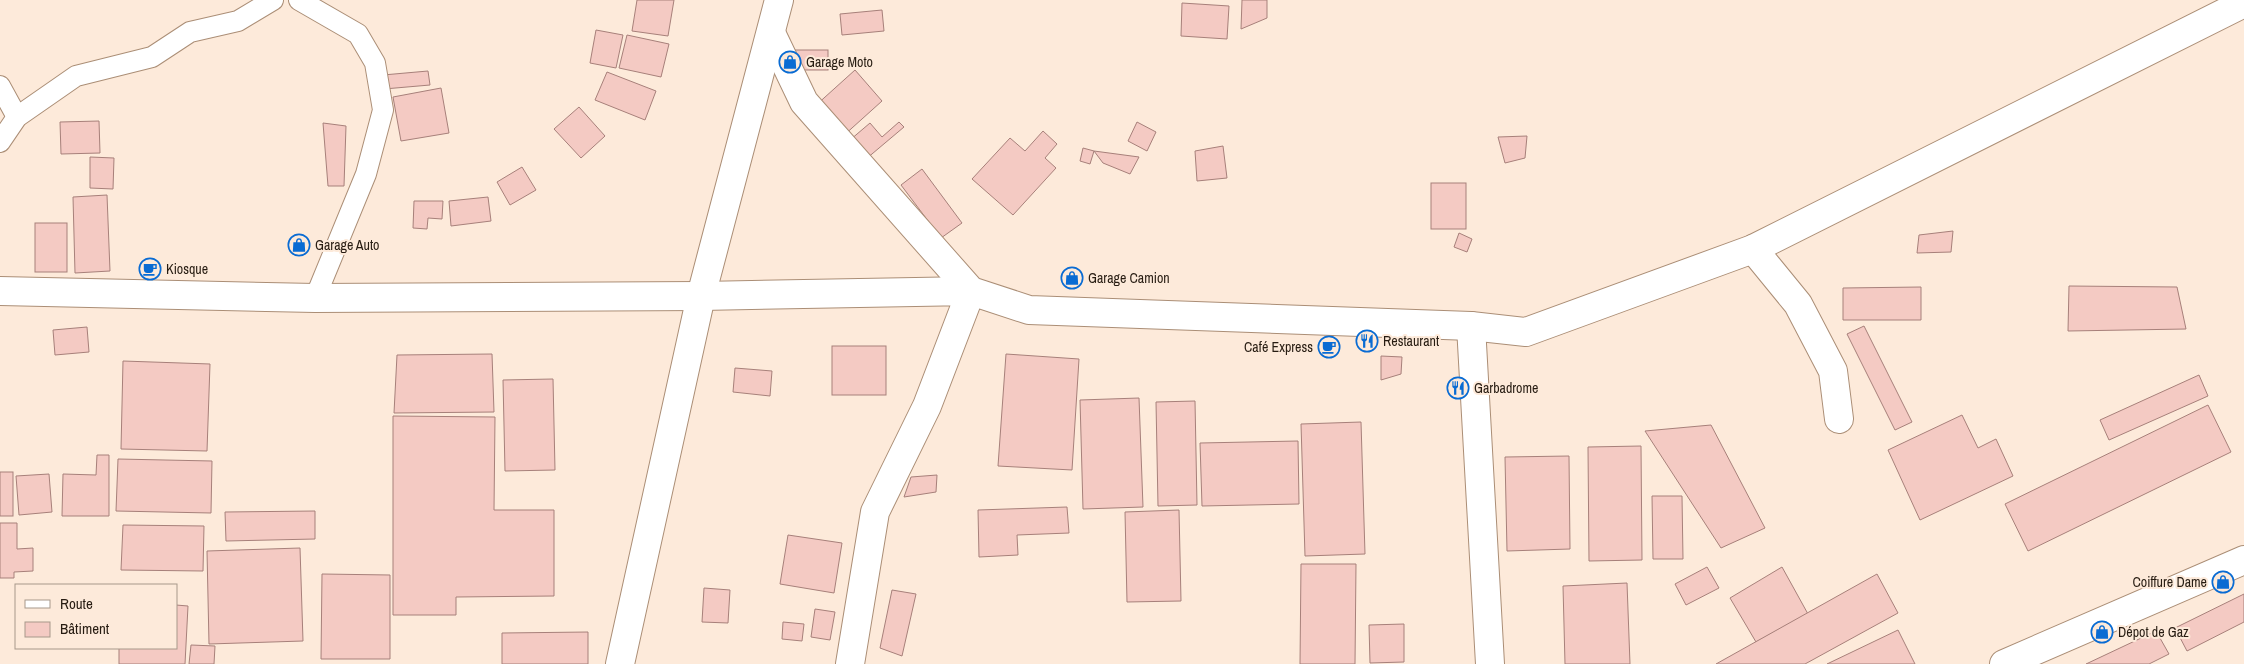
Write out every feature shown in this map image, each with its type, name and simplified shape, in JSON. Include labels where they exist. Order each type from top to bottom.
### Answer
[{"type":"street","points":[[620,664],[701,296],[779,0]]},
{"type":"street","points":[[0,291],[315,298],[701,296],[971,291],[1029,310],[1470,326],[1526,332],[1753,249],[2244,3]]},
{"type":"street","points":[[771,33],[804,102],[971,291]]},
{"type":"street","points":[[1753,249],[1798,304],[1833,371],[1839,419]]},
{"type":"street","points":[[850,664],[875,512],[927,406],[971,291]]},
{"type":"street","points":[[1470,326],[1490,664]]},
{"type":"street","points":[[2004,664],[2244,560]]},
{"type":"lane","points":[[0,142],[17,118],[76,76],[152,57],[190,32],[238,21],[273,0]]},
{"type":"lane","points":[[299,0],[358,34],[375,63],[383,110],[366,174],[315,298]]},
{"type":"lane","points":[[0,86],[17,118]]},
{"type":"building","points":[[637,0],[674,0],[668,36],[632,31]]},
{"type":"building","points":[[1242,0],[1267,0],[1267,18],[1241,29]]},
{"type":"building","points":[[1182,3],[1229,6],[1227,39],[1181,36]]},
{"type":"building","points":[[882,10],[884,31],[842,35],[840,14]]},
{"type":"building","points":[[596,30],[623,35],[616,68],[590,63]]},
{"type":"building","points":[[627,35],[669,44],[661,77],[619,68]]},
{"type":"building","points":[[794,50],[828,50],[828,70],[794,70]]},
{"type":"building","points":[[855,70],[882,101],[842,137],[814,107]]},
{"type":"building","points":[[428,71],[430,85],[384,89],[383,75]]},
{"type":"building","points":[[607,72],[656,91],[645,120],[595,100]]},
{"type":"building","points":[[441,88],[449,133],[401,141],[393,97]]},
{"type":"building","points":[[579,107],[605,136],[581,158],[554,129]]},
{"type":"building","points":[[99,121],[100,153],[61,154],[60,122]]},
{"type":"building","points":[[899,122],[904,127],[866,159],[850,140],[870,123],[882,137]]},
{"type":"building","points":[[1137,122],[1156,132],[1147,151],[1128,141]]},
{"type":"building","points":[[323,123],[346,126],[344,186],[328,186]]},
{"type":"building","points":[[1043,131],[1057,144],[1045,158],[1056,168],[1013,215],[972,179],[1010,138],[1025,151]]},
{"type":"building","points":[[1527,136],[1525,158],[1505,163],[1498,137]]},
{"type":"building","points":[[1223,146],[1227,178],[1197,181],[1195,151]]},
{"type":"building","points":[[1083,148],[1094,151],[1090,164],[1080,161]]},
{"type":"building","points":[[1094,151],[1139,157],[1130,174],[1103,163]]},
{"type":"building","points":[[90,157],[114,158],[113,189],[90,188]]},
{"type":"building","points":[[522,167],[536,190],[510,205],[497,182]]},
{"type":"building","points":[[922,169],[962,223],[941,238],[901,185]]},
{"type":"building","points":[[1431,183],[1466,183],[1466,229],[1431,229]]},
{"type":"building","points":[[107,195],[110,271],[75,273],[73,197]]},
{"type":"building","points":[[488,197],[491,221],[451,226],[449,201]]},
{"type":"building","points":[[414,201],[443,201],[442,219],[428,218],[427,229],[413,228]]},
{"type":"building","points":[[35,223],[67,223],[67,272],[35,272]]},
{"type":"building","points":[[1953,231],[1951,252],[1917,253],[1919,235]]},
{"type":"building","points":[[1459,233],[1472,239],[1467,252],[1454,247]]},
{"type":"building","points":[[2069,286],[2177,287],[2186,329],[2068,331]]},
{"type":"building","points":[[1921,287],[1921,320],[1843,320],[1843,288]]},
{"type":"building","points":[[1864,326],[1912,422],[1895,430],[1847,334]]},
{"type":"building","points":[[87,327],[89,352],[55,355],[53,330]]},
{"type":"building","points":[[832,346],[886,346],[886,395],[832,395]]},
{"type":"building","points":[[492,354],[494,412],[394,413],[397,355]]},
{"type":"building","points":[[1006,354],[1079,359],[1072,470],[998,466]]},
{"type":"building","points":[[1381,356],[1402,357],[1401,374],[1381,380]]},
{"type":"building","points":[[123,361],[210,364],[207,451],[121,449]]},
{"type":"building","points":[[735,368],[772,371],[770,396],[733,392]]},
{"type":"building","points":[[2199,375],[2208,396],[2109,440],[2100,420]]},
{"type":"building","points":[[553,379],[555,470],[505,471],[503,380]]},
{"type":"building","points":[[1139,398],[1143,507],[1083,509],[1080,400]]},
{"type":"building","points":[[1195,401],[1197,505],[1158,506],[1156,402]]},
{"type":"building","points":[[2208,405],[2231,452],[2028,551],[2005,504]]},
{"type":"building","points":[[1962,415],[1978,448],[1996,439],[2013,476],[1920,520],[1888,450]]},
{"type":"building","points":[[393,416],[495,417],[494,510],[554,510],[554,596],[456,597],[456,615],[393,615]]},
{"type":"building","points":[[1361,422],[1365,554],[1305,556],[1301,424]]},
{"type":"building","points":[[1711,425],[1765,528],[1721,548],[1645,431]]},
{"type":"building","points":[[1298,441],[1299,504],[1202,506],[1200,443]]},
{"type":"building","points":[[1641,446],[1642,560],[1589,561],[1588,447]]},
{"type":"building","points":[[97,455],[109,455],[109,516],[62,516],[63,474],[96,475]]},
{"type":"building","points":[[1569,456],[1570,549],[1507,551],[1505,457]]},
{"type":"building","points":[[118,459],[212,461],[211,513],[116,511]]},
{"type":"building","points":[[0,472],[13,472],[13,516],[0,516]]},
{"type":"building","points":[[49,474],[52,512],[19,515],[16,476]]},
{"type":"building","points":[[937,475],[936,492],[904,497],[911,477]]},
{"type":"building","points":[[1652,496],[1682,496],[1683,559],[1653,559]]},
{"type":"building","points":[[1067,507],[1069,533],[1017,535],[1018,555],[979,557],[978,510]]},
{"type":"building","points":[[1179,510],[1181,601],[1127,602],[1125,512]]},
{"type":"building","points":[[315,511],[315,539],[226,541],[225,512]]},
{"type":"building","points":[[0,523],[17,523],[17,549],[33,548],[33,571],[14,572],[14,578],[0,578]]},
{"type":"building","points":[[123,525],[204,526],[203,571],[121,570]]},
{"type":"building","points":[[788,535],[842,543],[834,593],[780,584]]},
{"type":"building","points":[[300,548],[303,641],[209,644],[207,551]]},
{"type":"building","points":[[1301,564],[1356,564],[1355,664],[1300,664]]},
{"type":"building","points":[[1707,567],[1719,588],[1686,605],[1675,584]]},
{"type":"building","points":[[1782,567],[1808,614],[1756,642],[1730,598]]},
{"type":"building","points":[[322,574],[390,575],[390,659],[321,659]]},
{"type":"building","points":[[1877,574],[1898,613],[1805,664],[1716,664]]},
{"type":"building","points":[[1627,583],[1630,664],[1565,664],[1563,586]]},
{"type":"building","points":[[704,588],[730,590],[728,623],[702,622]]},
{"type":"building","points":[[892,590],[916,594],[902,656],[880,648]]},
{"type":"building","points":[[2244,594],[2244,622],[2187,651],[2175,628]]},
{"type":"building","points":[[178,605],[188,606],[185,664],[119,664],[119,649],[178,649]]},
{"type":"building","points":[[815,609],[835,612],[830,640],[811,637]]},
{"type":"building","points":[[783,622],[804,624],[802,641],[782,639]]},
{"type":"building","points":[[1404,624],[1404,662],[1370,663],[1369,625]]},
{"type":"building","points":[[1898,630],[1915,664],[1827,664]]},
{"type":"building","points":[[2156,631],[2169,654],[2149,664],[2086,664]]},
{"type":"building","points":[[588,632],[588,664],[502,664],[502,633]]},
{"type":"building","points":[[191,645],[215,646],[214,664],[189,664]]},
{"type":"place","name":"Garage Moto","points":[[790,62]]},
{"type":"place","name":"Garage Auto","points":[[299,245]]},
{"type":"place","name":"Kiosque","points":[[150,269]]},
{"type":"place","name":"Garage Camion","points":[[1072,278]]},
{"type":"place","name":"Restaurant","points":[[1367,341]]},
{"type":"place","name":"Café Express","points":[[1329,347]]},
{"type":"place","name":"Garbadrome","points":[[1458,388]]},
{"type":"place","name":"Coiffure Dame","points":[[2223,582]]},
{"type":"place","name":"Dépot de Gaz","points":[[2102,632]]}]
